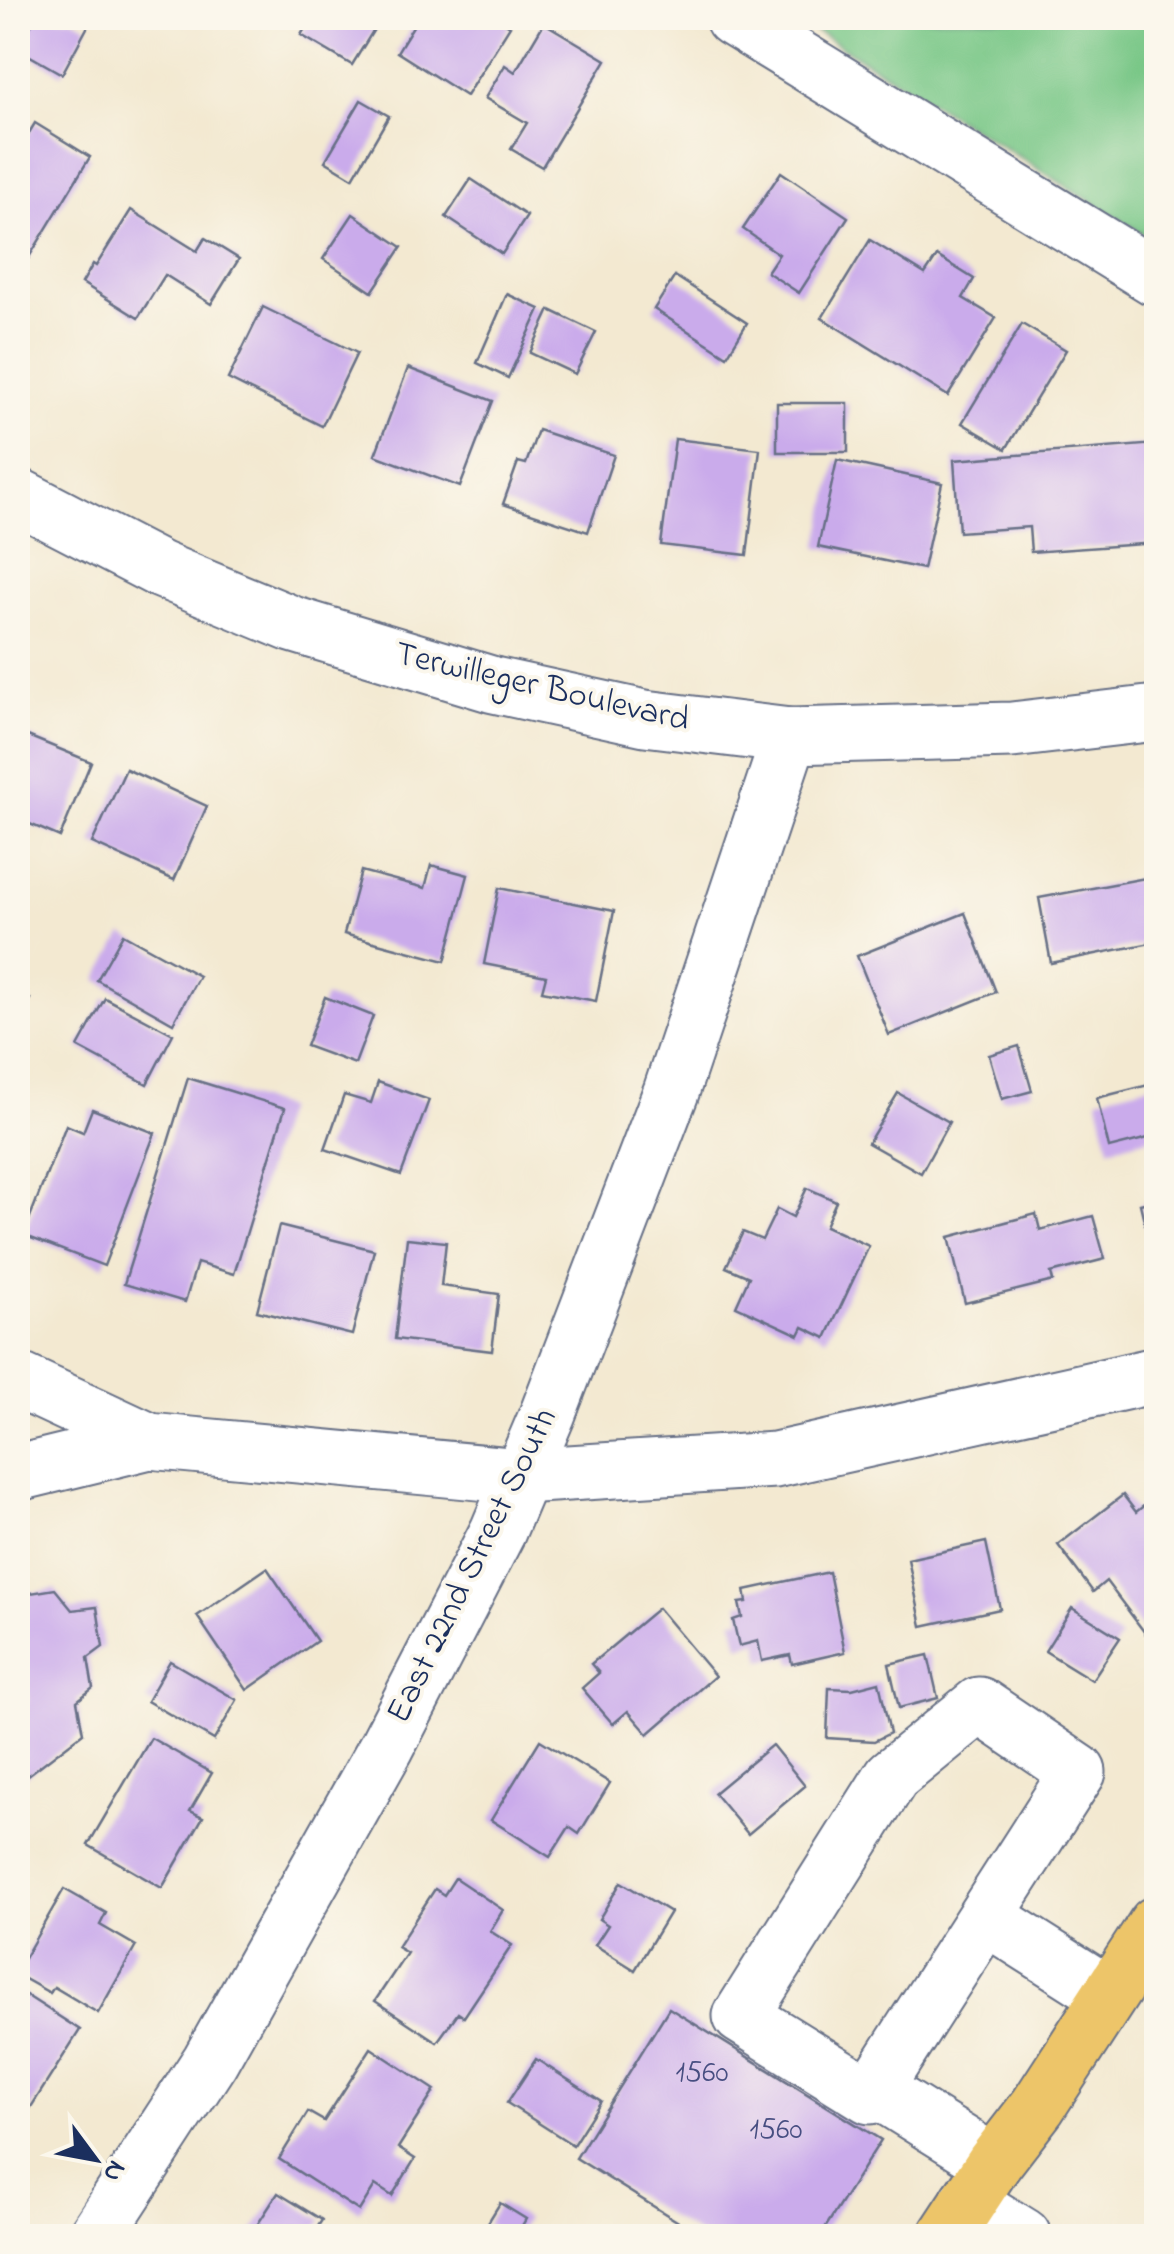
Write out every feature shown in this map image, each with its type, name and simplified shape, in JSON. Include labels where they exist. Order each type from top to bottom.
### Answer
[{"type":"main road","points":[[969,2200],[1038,2106],[1156,1924]]},
{"type":"street","points":[[732,18],[1156,278]]},
{"type":"street","name":"Terwilleger Boulevard","points":[[18,496],[160,569],[292,624],[494,684],[645,718],[790,736],[1012,730],[1156,713]]},
{"type":"street","name":"East 22nd Street South","points":[[96,2236],[210,2061],[395,1729],[498,1531],[555,1395],[671,1092],[790,736]]},
{"type":"street","points":[[18,1473],[149,1441],[522,1476],[776,1460],[1156,1375]]},
{"type":"street","points":[[18,1380],[149,1441]]},
{"type":"street","points":[[978,1705],[1078,1772],[986,1917],[870,2096],[741,2016],[892,1776],[978,1705]]},
{"type":"street","points":[[986,1917],[1109,1995]]},
{"type":"street","points":[[875,2089],[969,2200],[1023,2236]]},
{"type":"green space","points":[[795,18],[1156,18],[1156,242]]},
{"type":"building","points":[[35,18],[73,18],[88,26],[62,74],[18,49]]},
{"type":"building","points":[[311,18],[381,18],[352,65],[301,35]]},
{"type":"building","points":[[418,18],[497,18],[510,26],[466,96],[397,52]]},
{"type":"building","points":[[544,23],[606,60],[542,167],[511,149],[527,123],[485,98],[505,65],[515,72]]},
{"type":"building","points":[[361,100],[389,116],[353,178],[325,161]]},
{"type":"building","points":[[35,123],[90,157],[20,272],[18,151]]},
{"type":"building","points":[[781,172],[848,217],[799,293],[767,272],[779,254],[743,229]]},
{"type":"building","points":[[471,179],[527,216],[502,254],[446,217]]},
{"type":"building","points":[[131,210],[197,251],[205,238],[239,259],[211,304],[165,275],[138,318],[82,283]]},
{"type":"building","points":[[353,214],[402,247],[372,292],[323,259]]},
{"type":"building","points":[[870,240],[925,274],[937,256],[974,279],[963,298],[996,318],[948,396],[822,318]]},
{"type":"building","points":[[675,276],[747,323],[727,356],[654,309]]},
{"type":"building","points":[[507,294],[540,309],[508,378],[477,363]]},
{"type":"building","points":[[263,307],[357,353],[322,426],[228,379]]},
{"type":"building","points":[[550,310],[596,332],[575,374],[530,353]]},
{"type":"building","points":[[1022,324],[1066,350],[1006,449],[962,423]]},
{"type":"building","points":[[408,368],[493,401],[460,487],[375,455]]},
{"type":"building","points":[[777,403],[848,403],[848,452],[777,452]]},
{"type":"building","points":[[538,430],[614,455],[588,532],[503,504],[518,462],[526,464]]},
{"type":"building","points":[[675,439],[760,449],[747,555],[661,545]]},
{"type":"building","points":[[1156,444],[1156,543],[1031,552],[1029,527],[959,532],[954,460]]},
{"type":"building","points":[[837,460],[942,483],[923,569],[818,547]]},
{"type":"building","points":[[18,732],[91,762],[60,837],[18,819]]},
{"type":"building","points":[[126,769],[207,806],[174,880],[92,843]]},
{"type":"building","points":[[431,865],[468,875],[445,961],[344,934],[361,871],[425,888]]},
{"type":"building","points":[[1156,876],[1156,942],[1051,963],[1039,898]]},
{"type":"building","points":[[499,888],[614,911],[596,1001],[542,991],[546,976],[484,964]]},
{"type":"building","points":[[965,913],[996,992],[889,1035],[857,956]]},
{"type":"building","points":[[123,934],[199,976],[173,1023],[97,980]]},
{"type":"building","points":[[18,992],[30,999],[18,1018]]},
{"type":"building","points":[[325,997],[373,1016],[355,1064],[306,1046]]},
{"type":"building","points":[[105,998],[173,1034],[147,1084],[78,1047]]},
{"type":"building","points":[[1019,1046],[1032,1091],[1002,1099],[989,1055]]},
{"type":"building","points":[[188,1078],[285,1108],[234,1274],[197,1263],[185,1302],[124,1284]]},
{"type":"building","points":[[378,1082],[429,1100],[401,1175],[325,1149],[344,1095],[371,1103]]},
{"type":"building","points":[[1156,1083],[1156,1136],[1109,1148],[1097,1098]]},
{"type":"building","points":[[898,1093],[949,1122],[921,1173],[868,1143]]},
{"type":"building","points":[[92,1109],[155,1133],[104,1266],[23,1235],[66,1125],[83,1132]]},
{"type":"building","points":[[807,1188],[836,1201],[825,1226],[869,1246],[826,1338],[803,1327],[799,1335],[736,1306],[749,1277],[726,1267],[743,1232],[762,1240],[777,1209],[793,1217]]},
{"type":"building","points":[[1156,1200],[1156,1257],[1153,1258],[1140,1204]]},
{"type":"building","points":[[1036,1214],[1040,1230],[1093,1216],[1105,1259],[1051,1273],[1053,1281],[965,1303],[949,1237]]},
{"type":"building","points":[[279,1226],[374,1250],[352,1335],[257,1311]]},
{"type":"building","points":[[407,1238],[446,1242],[441,1286],[499,1294],[492,1351],[395,1339]]},
{"type":"building","points":[[1123,1495],[1136,1512],[1146,1504],[1156,1518],[1154,1645],[1106,1581],[1093,1592],[1058,1545]]},
{"type":"building","points":[[986,1542],[1000,1609],[922,1626],[908,1559]]},
{"type":"building","points":[[267,1568],[317,1641],[247,1690],[197,1616]]},
{"type":"building","points":[[829,1572],[845,1652],[792,1664],[790,1655],[762,1661],[758,1641],[739,1646],[733,1620],[742,1617],[739,1603],[747,1602],[745,1590]]},
{"type":"building","points":[[55,1589],[72,1610],[97,1607],[103,1647],[88,1658],[93,1688],[77,1701],[83,1733],[18,1783],[18,1710],[28,1701],[18,1649],[18,1595]]},
{"type":"building","points":[[658,1608],[715,1676],[648,1734],[628,1711],[613,1724],[582,1688],[599,1673],[591,1664]]},
{"type":"building","points":[[1072,1608],[1120,1638],[1092,1680],[1045,1651]]},
{"type":"building","points":[[928,1655],[938,1698],[899,1708],[889,1664]]},
{"type":"building","points":[[170,1661],[237,1700],[214,1740],[147,1701]]},
{"type":"building","points":[[879,1682],[890,1733],[874,1741],[827,1738],[829,1688],[852,1689]]},
{"type":"building","points":[[151,1738],[212,1773],[190,1811],[203,1817],[162,1888],[88,1845]]},
{"type":"building","points":[[540,1740],[610,1783],[579,1834],[569,1827],[550,1857],[491,1820]]},
{"type":"building","points":[[772,1745],[805,1786],[748,1834],[714,1793]]},
{"type":"building","points":[[455,1878],[503,1910],[490,1931],[512,1945],[464,2017],[458,2013],[437,2042],[375,2001],[407,1953],[397,1947],[435,1889],[444,1895]]},
{"type":"building","points":[[621,1882],[670,1912],[635,1970],[595,1945],[608,1925],[599,1919]]},
{"type":"building","points":[[64,1889],[106,1913],[100,1925],[136,1946],[98,2013],[54,1987],[50,1993],[18,1975]]},
{"type":"building","points":[[18,1990],[80,2030],[26,2115],[18,2109]]},
{"type":"building","points":[[669,2008],[881,2140],[820,2236],[701,2236],[576,2158]]},
{"type":"building","points":[[371,2048],[435,2090],[398,2148],[415,2159],[392,2196],[375,2185],[359,2211],[279,2159],[308,2112],[324,2121]]},
{"type":"building","points":[[536,2059],[601,2101],[573,2145],[507,2103]]},
{"type":"building","points":[[278,2193],[322,2220],[312,2236],[250,2236]]},
{"type":"building","points":[[500,2203],[526,2219],[516,2236],[508,2236],[487,2224]]}]
